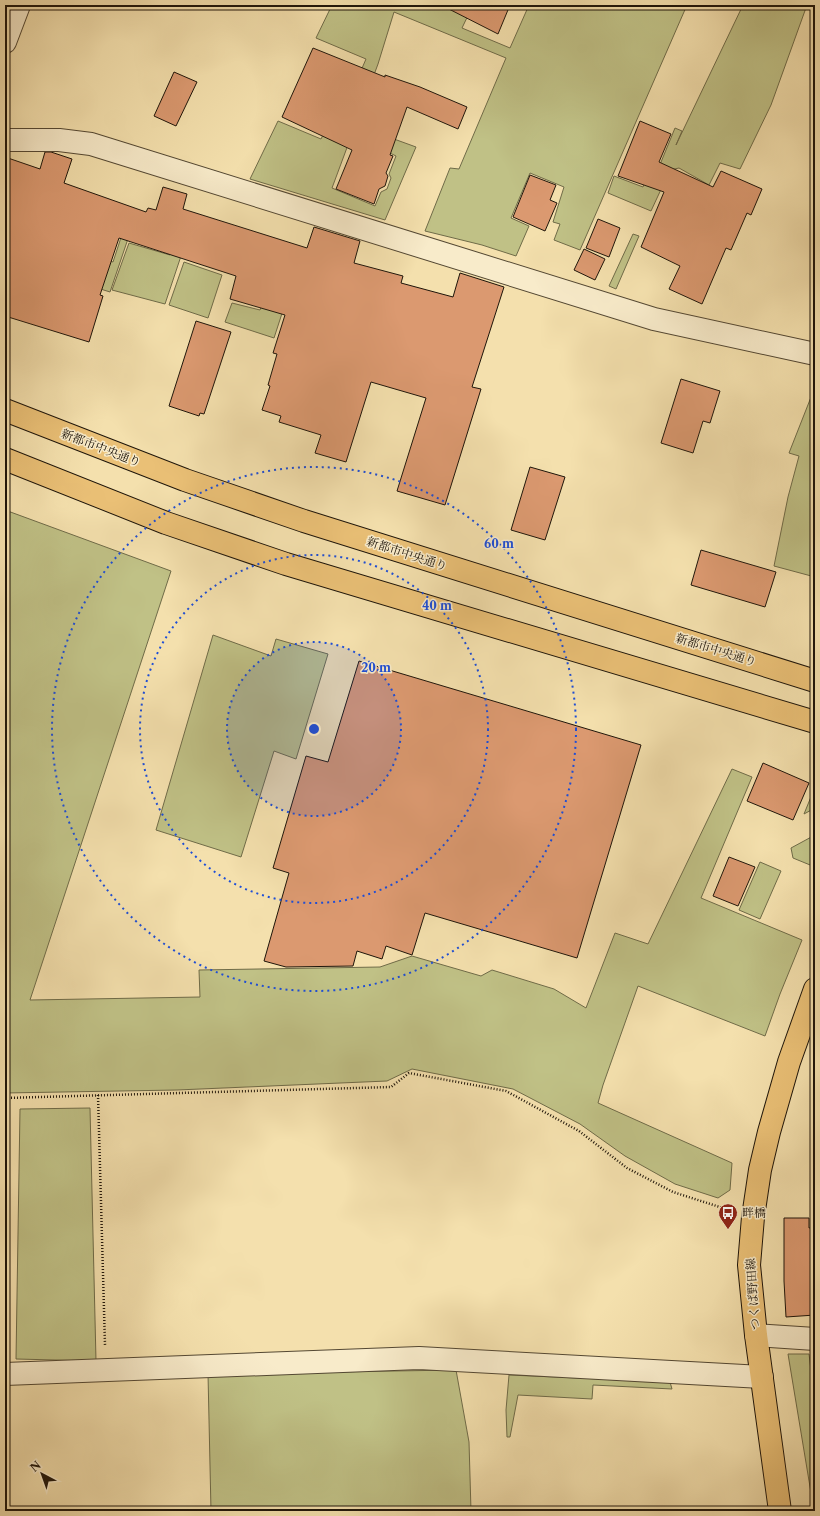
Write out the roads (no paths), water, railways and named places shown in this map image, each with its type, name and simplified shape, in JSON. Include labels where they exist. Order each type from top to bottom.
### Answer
[{"type":"main road","name":"新都市中央通り","points":[[5,410],[185,480],[304,521],[815,681]]},
{"type":"main road","points":[[5,459],[166,523],[286,564],[815,722]]},
{"type":"main road","name":"つくば野田線","points":[[780,1511],[756,1336],[749,1265],[753,1217],[760,1170],[769,1132],[789,1062],[815,989]]},
{"type":"street","points":[[5,42],[19,5]]},
{"type":"street","points":[[5,140],[60,140],[91,144],[654,319],[815,354]]},
{"type":"street","points":[[756,1336],[815,1339]]},
{"type":"street","points":[[5,1374],[419,1358],[762,1377]]},
{"type":"place","name":"畔橋","points":[[728,1230]]}]
